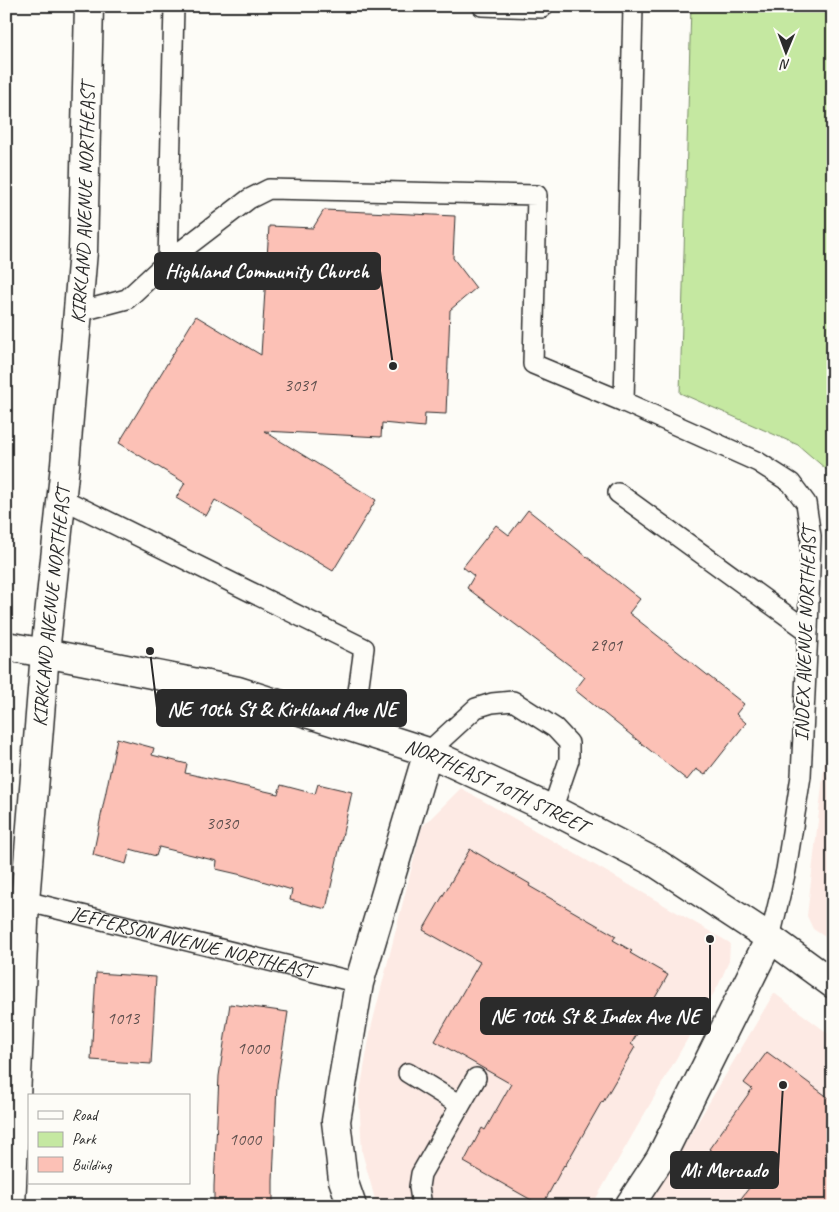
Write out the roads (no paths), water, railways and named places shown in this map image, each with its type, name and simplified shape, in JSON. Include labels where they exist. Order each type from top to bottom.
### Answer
[{"type":"street","name":"KIRKLAND AVENUE NORTHEAST","points":[[12,1206],[25,901],[83,251],[89,6]]},
{"type":"street","name":"NORTHEAST 10TH STREET","points":[[6,646],[238,691],[428,752],[552,810],[656,863],[770,938],[833,984]]},
{"type":"street","points":[[352,1206],[343,1180],[336,1121],[359,982],[428,752]]},
{"type":"street","name":"INDEX AVENUE NORTHEAST","points":[[629,1206],[660,1159],[770,938]]},
{"type":"lane","points":[[78,312],[127,299],[168,261],[174,6]]},
{"type":"lane","points":[[482,6],[542,8],[542,6]]},
{"type":"lane","points":[[624,402],[633,6]]},
{"type":"lane","name":"INDEX AVENUE NORTHEAST","points":[[168,261],[249,199],[269,188],[537,195],[533,364],[758,462],[791,483],[806,503],[811,536],[801,776],[786,870],[770,938]]},
{"type":"lane","points":[[618,492],[808,631]]},
{"type":"lane","points":[[61,498],[364,648],[353,728]]},
{"type":"lane","points":[[428,752],[476,708],[492,702],[513,701],[556,728],[569,743],[569,760],[552,810]]},
{"type":"lane","name":"JEFFERSON AVENUE NORTHEAST","points":[[25,901],[359,982]]},
{"type":"lane","points":[[408,1073],[460,1106]]},
{"type":"lane","points":[[422,1206],[419,1187],[421,1174],[476,1078]]},
{"type":"place","name":"Highland Community Church","points":[[393,366]]},
{"type":"place","name":"NE 10th St & Kirkland Ave NE","points":[[150,651]]},
{"type":"place","name":"NE 10th St & Index Ave NE","points":[[710,939]]},
{"type":"place","name":"Mi Mercado","points":[[783,1085]]}]
